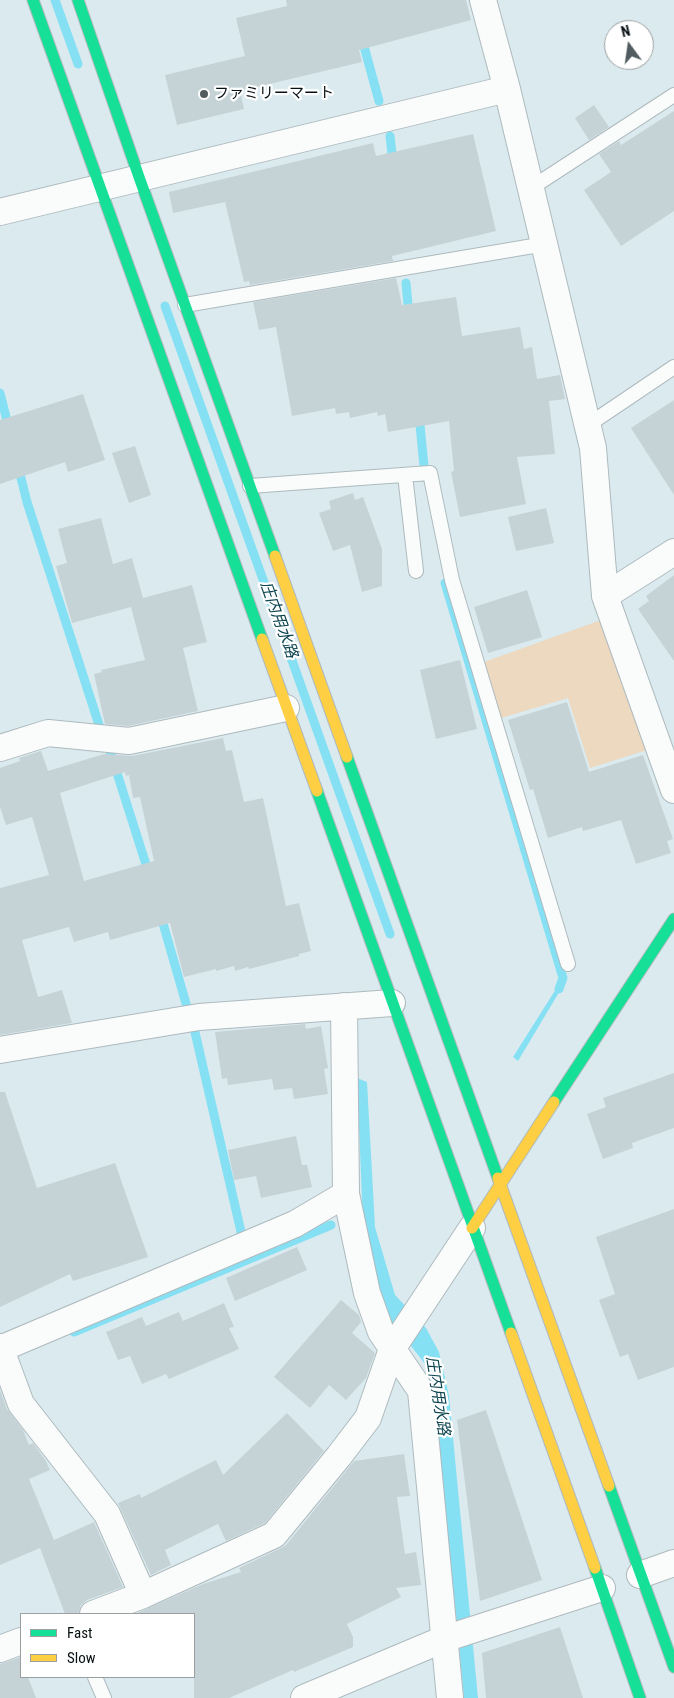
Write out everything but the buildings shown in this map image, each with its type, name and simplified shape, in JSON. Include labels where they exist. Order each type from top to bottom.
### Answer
[{"type":"street","points":[[33,0],[640,1698]]},
{"type":"street","points":[[78,0],[139,177],[674,1667]]},
{"type":"street","points":[[483,0],[507,89],[593,448],[604,596],[674,790]]},
{"type":"street","points":[[0,212],[507,89]]},
{"type":"street","points":[[604,596],[674,552]]},
{"type":"street","points":[[0,748],[48,733],[130,741],[286,708]]},
{"type":"street","points":[[95,1613],[143,1595],[274,1535],[368,1418],[395,1344],[674,919]]},
{"type":"street","points":[[0,1050],[199,1017],[392,1003]]},
{"type":"street","points":[[344,1006],[346,1194],[367,1293],[381,1332],[395,1344],[421,1391],[457,1635],[450,1698]]},
{"type":"street","points":[[143,1595],[108,1514],[21,1404],[0,1349],[295,1224],[346,1194]]},
{"type":"street","points":[[640,1575],[674,1563]]},
{"type":"street","points":[[304,1698],[457,1635],[602,1588]]},
{"type":"lane","points":[[531,188],[674,95]]},
{"type":"lane","points":[[185,305],[545,244]]},
{"type":"lane","points":[[588,425],[674,367]]},
{"type":"lane","points":[[250,486],[430,473],[452,580],[568,964]]},
{"type":"lane","points":[[405,475],[416,571]]},
{"type":"lane","points":[[95,1678],[104,1698]]},
{"type":"shaded area","points":[[601,620],[647,750],[590,768],[568,698],[501,718],[484,662]]},
{"type":"water","points":[[563,978],[564,984],[518,1061],[513,1057]]},
{"type":"water","points":[[357,1078],[367,1082],[375,1227],[395,1295],[426,1328],[439,1352],[449,1396],[478,1698],[464,1698],[435,1402],[429,1369],[387,1320],[363,1224]]},
{"type":"waterway","name":"庄内用水路","points":[[55,0],[78,64]]},
{"type":"waterway","points":[[362,39],[379,101]]},
{"type":"waterway","points":[[390,136],[393,163]]},
{"type":"waterway","points":[[406,283],[409,315]]},
{"type":"waterway","name":"庄内用水路","points":[[165,306],[390,934]]},
{"type":"waterway","points":[[0,393],[9,429]]},
{"type":"waterway","points":[[419,415],[424,466]]},
{"type":"waterway","points":[[18,466],[27,502],[100,728]]},
{"type":"waterway","points":[[445,583],[563,978],[559,989]]},
{"type":"waterway","points":[[110,751],[149,874]]},
{"type":"waterway","points":[[160,913],[187,1007]]},
{"type":"waterway","points":[[194,1028],[242,1236]]},
{"type":"waterway","points":[[74,1332],[331,1225]]},
{"type":"traffic: fast","points":[[33,0],[262,639]]},
{"type":"traffic: fast","points":[[78,0],[139,177],[275,556]]},
{"type":"traffic: fast","points":[[347,757],[498,1178]]},
{"type":"traffic: fast","points":[[317,791],[511,1333]]},
{"type":"traffic: fast","points":[[554,1102],[674,919]]},
{"type":"traffic: fast","points":[[609,1486],[674,1667]]},
{"type":"traffic: fast","points":[[595,1568],[640,1698]]},
{"type":"traffic: slow","points":[[275,556],[347,757]]},
{"type":"traffic: slow","points":[[262,639],[317,791]]},
{"type":"traffic: slow","points":[[472,1228],[554,1102]]},
{"type":"traffic: slow","points":[[498,1178],[609,1486]]},
{"type":"traffic: slow","points":[[511,1333],[595,1568]]},
{"type":"place","name":"ファミリーマート","points":[[204,94]]}]
